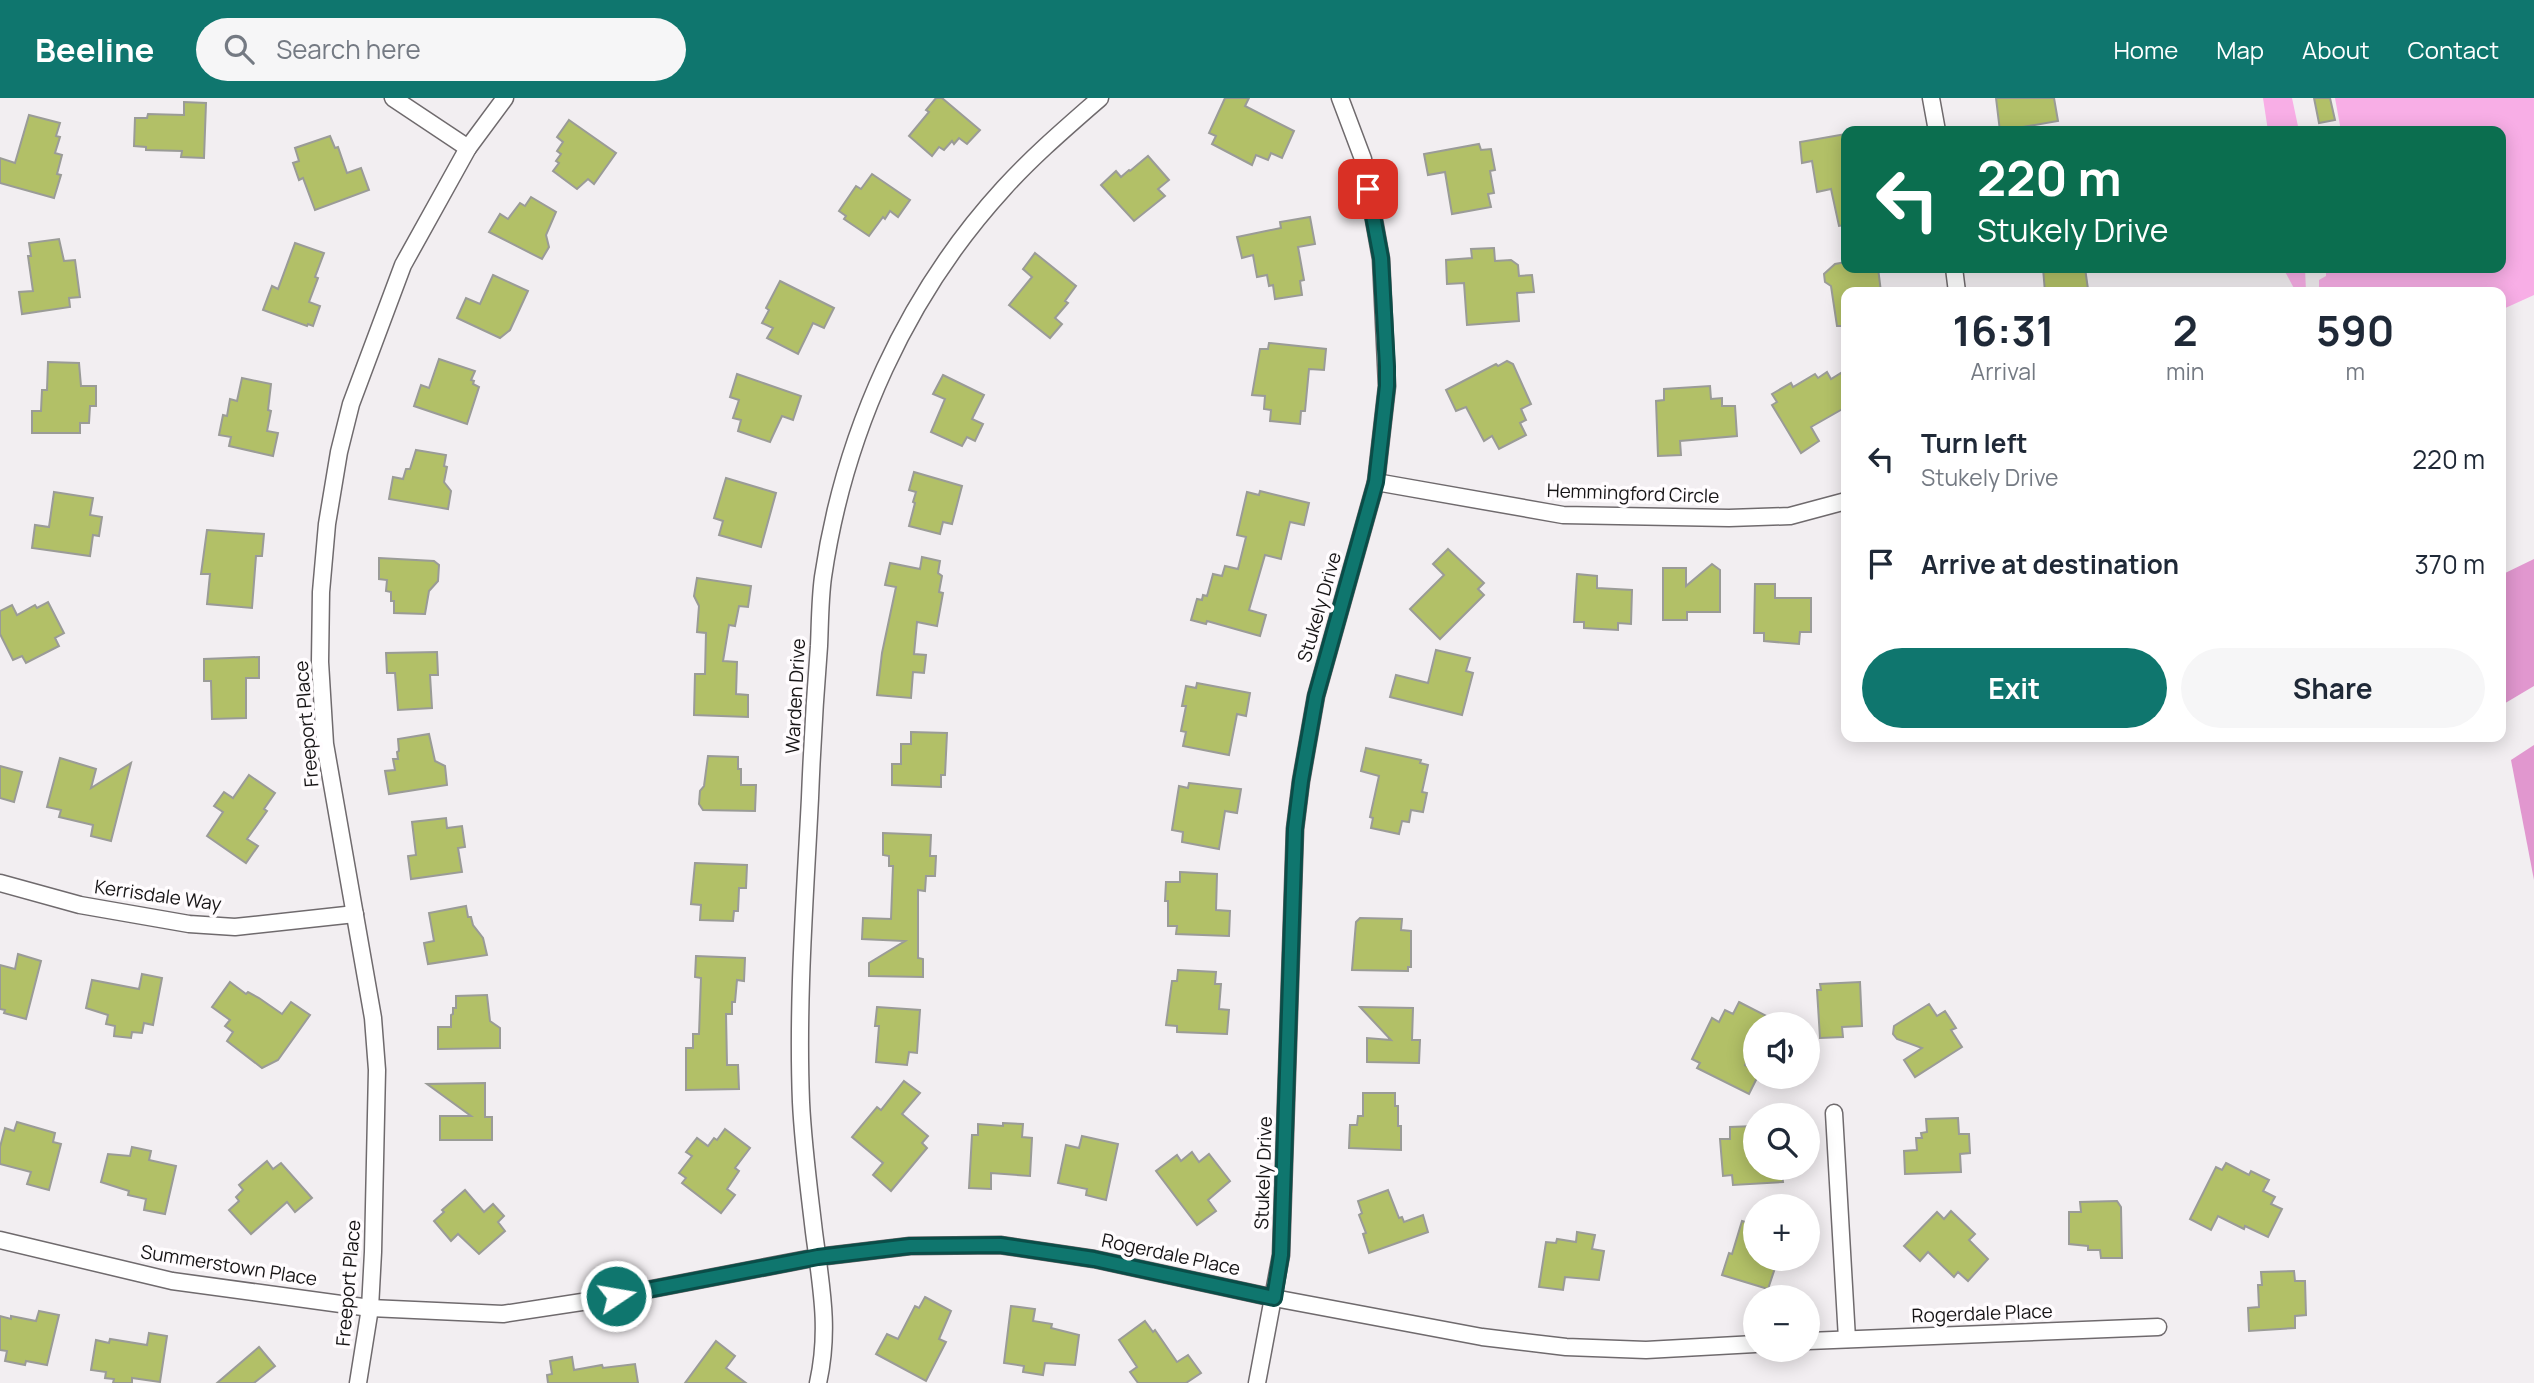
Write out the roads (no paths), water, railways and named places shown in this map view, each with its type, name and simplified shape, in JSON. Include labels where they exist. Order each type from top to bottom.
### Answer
[{"type":"street","points":[[393,98],[468,148]]},
{"type":"street","name":"Freeport Place","points":[[358,1383],[370,1308],[377,1070],[373,1018],[325,744],[320,662],[321,592],[327,524],[348,416],[403,265],[468,148],[505,98]]},
{"type":"street","name":"Warden Drive","points":[[818,1383],[825,1339],[825,1304],[808,1183],[801,1103],[800,1032],[813,729],[823,578],[841,491],[867,406],[907,324],[936,274],[1003,189],[1038,153],[1100,98]]},
{"type":"street","name":"Stukely Drive","points":[[1257,1383],[1282,1242],[1295,829],[1301,781],[1321,674],[1376,482],[1387,386],[1381,258],[1363,159],[1340,98]]},
{"type":"street","points":[[1931,98],[1936,126]]},
{"type":"street","name":"Hemmingford Circle","points":[[1376,482],[1563,515],[1729,518],[1790,516],[1841,502]]},
{"type":"street","name":"Kerrisdale Way","points":[[0,883],[80,905],[189,924],[235,927],[355,914]]},
{"type":"street","points":[[1834,1113],[1847,1339]]},
{"type":"street","name":"Summerstown Place","points":[[0,1240],[172,1281],[370,1308]]},
{"type":"street","name":"Rogerdale Place","points":[[370,1308],[503,1314],[595,1300],[818,1257],[910,1246],[1000,1245],[1094,1259],[1274,1298],[1482,1337],[1566,1347],[1646,1350],[1743,1345]]},
{"type":"street","name":"Rogerdale Place","points":[[1820,1340],[2158,1327]]}]
